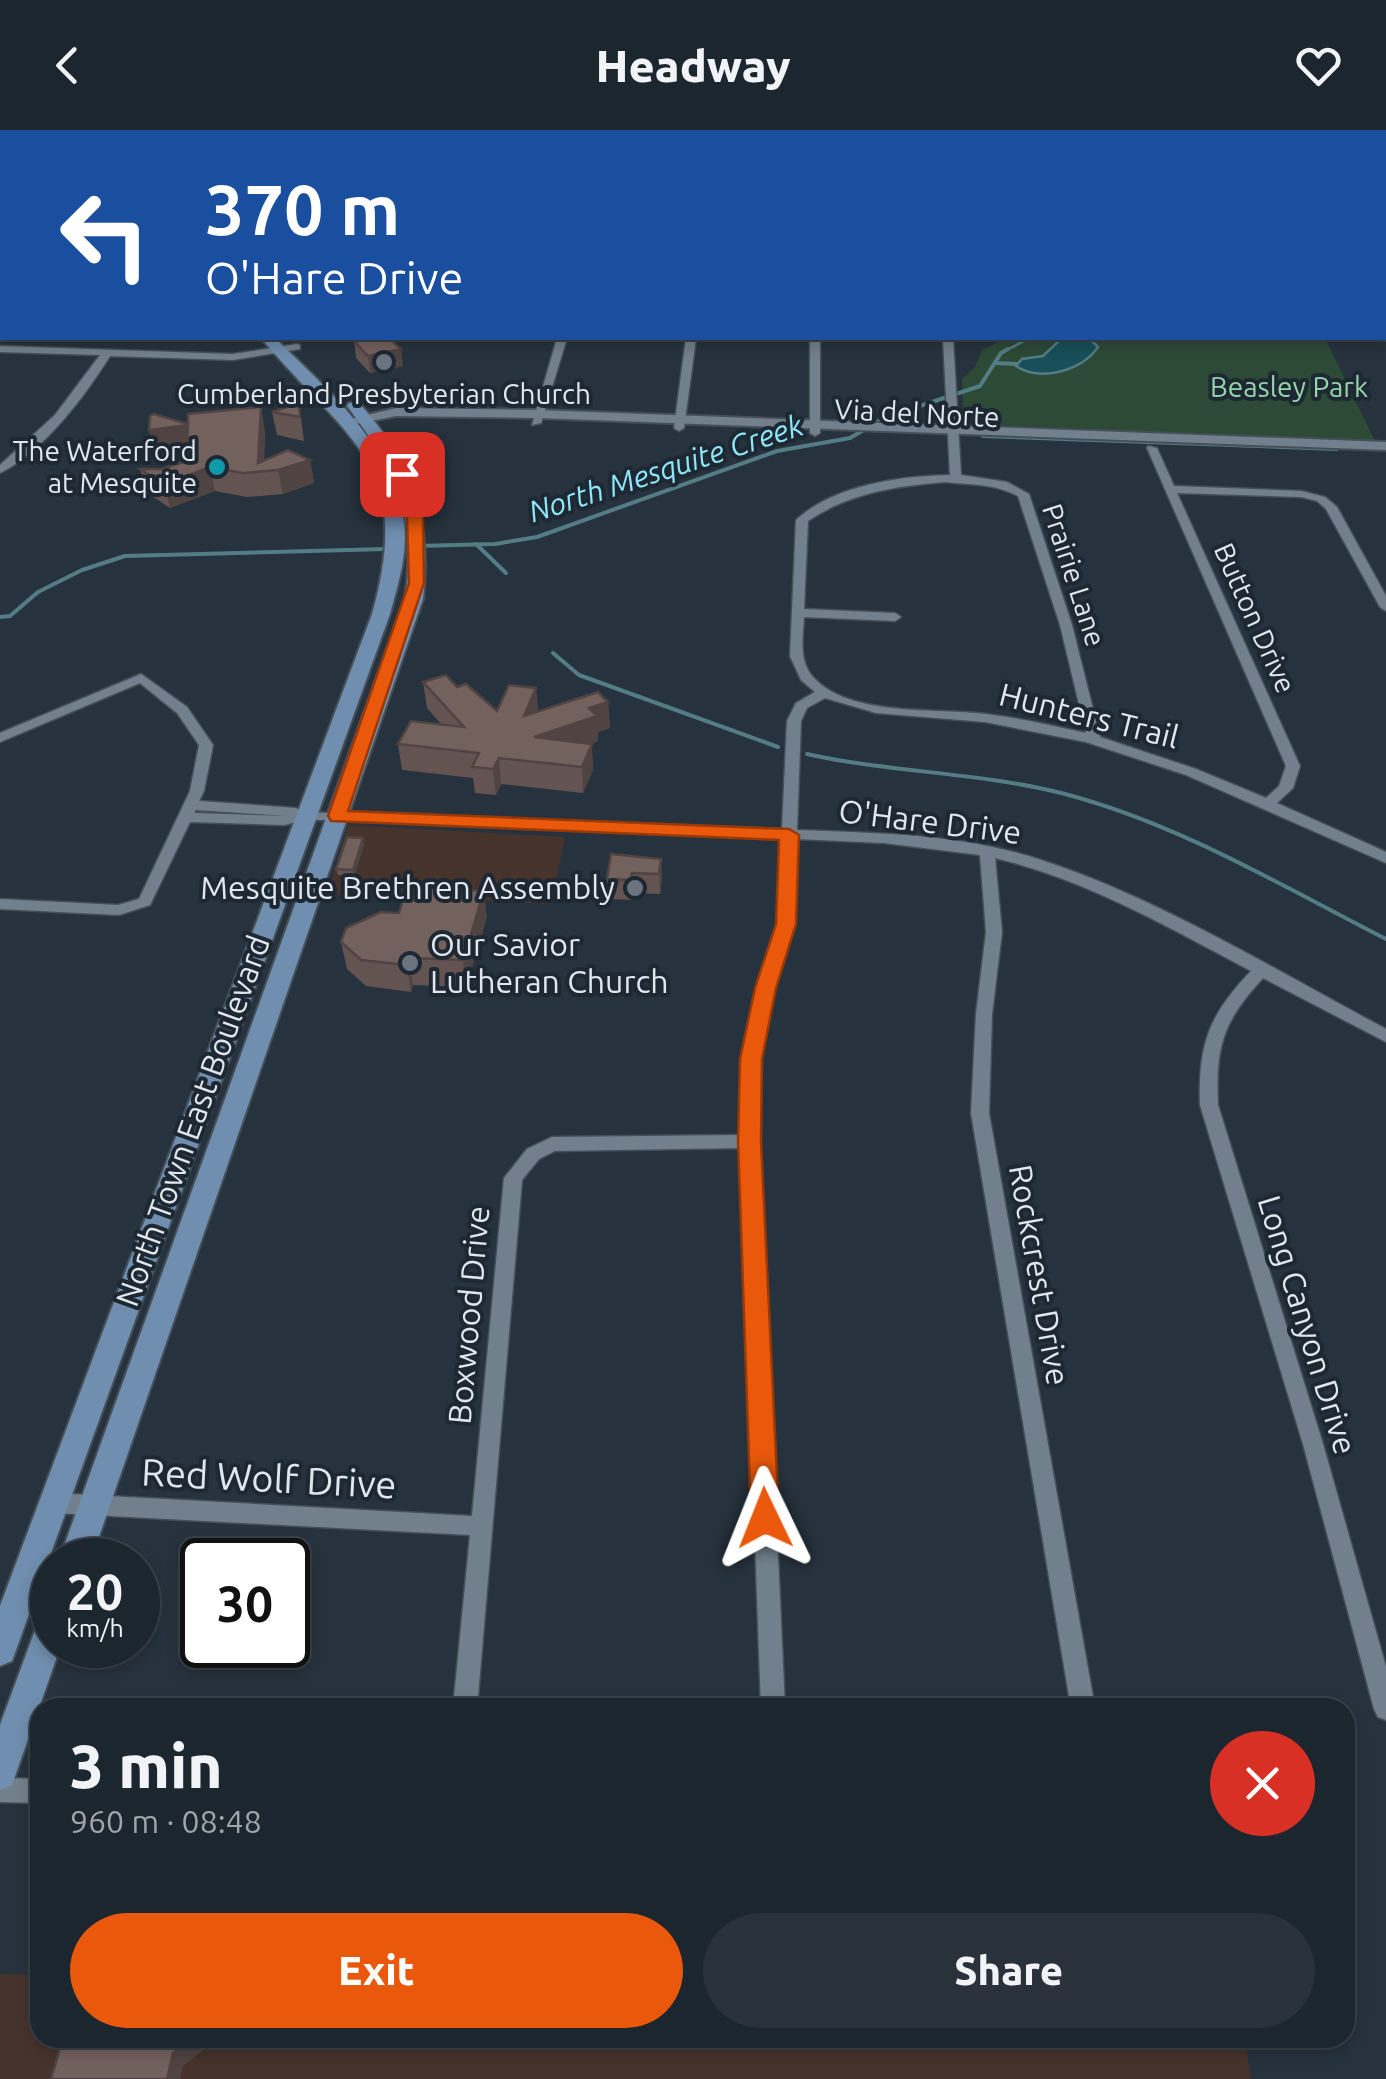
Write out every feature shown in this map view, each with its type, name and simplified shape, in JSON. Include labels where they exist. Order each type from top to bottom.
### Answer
[{"type":"main road","name":"North Town East Boulevard","points":[[0,1650],[380,614],[406,528],[408,490],[402,474],[366,419],[288,345]]},
{"type":"main road","name":"North Town East Boulevard","points":[[83,1538],[414,599],[419,568],[390,494],[346,422],[288,345]]},
{"type":"main road","points":[[390,494],[408,490]]},
{"type":"main road","points":[[240,994],[274,994]]},
{"type":"main road","points":[[123,1315],[161,1318]]},
{"type":"main road","points":[[0,1773],[37,1668]]},
{"type":"street","points":[[537,418],[561,340]]},
{"type":"street","points":[[680,423],[691,340]]},
{"type":"street","points":[[815,340],[816,429]]},
{"type":"street","points":[[773,1698],[750,1141],[751,1059],[766,988],[786,924],[794,720],[801,706],[824,692],[799,670],[801,527],[812,511],[900,480],[956,480],[948,340]]},
{"type":"street","points":[[0,349],[233,357],[288,345]]},
{"type":"street","points":[[0,470],[58,417],[107,353]]},
{"type":"street","name":"Via del Norte","points":[[346,422],[537,418],[954,435],[1386,446]]},
{"type":"street","name":"Via del Norte","points":[[954,435],[1152,448],[1386,454]]},
{"type":"street","name":"Button Drive","points":[[1152,448],[1294,766],[1286,788],[1268,803]]},
{"type":"street","name":"Prairie Lane","points":[[956,480],[1004,484],[1023,494],[1066,625],[1094,740]]},
{"type":"street","points":[[1172,490],[1301,494],[1321,499],[1331,507],[1386,607]]},
{"type":"street","points":[[798,613],[895,617]]},
{"type":"street","points":[[0,738],[141,678],[182,710],[206,745],[205,764],[188,811],[152,894],[132,909],[0,904]]},
{"type":"street","name":"Hunters Trail","points":[[824,692],[865,708],[986,718],[1094,740],[1187,769],[1386,858]]},
{"type":"street","name":"O'Hare Drive","points":[[188,811],[284,822],[306,816],[337,816],[884,838],[987,851],[1048,867],[1124,897],[1386,1036]]},
{"type":"street","name":"Rockcrest Drive","points":[[987,851],[994,932],[984,1014],[980,1113],[1081,1698]]},
{"type":"street","name":"Long Canyon Drive","points":[[1261,970],[1232,1000],[1210,1043],[1206,1061],[1210,1104],[1313,1444],[1386,1709]]},
{"type":"street","name":"Boxwood Drive","points":[[466,1698],[513,1178],[534,1154],[552,1144],[750,1141]]},
{"type":"street","name":"Red Wolf Drive","points":[[54,1503],[480,1526]]},
{"type":"street","points":[[0,1790],[30,1792]]},
{"type":"shaded area","points":[[348,825],[565,837],[551,904],[327,894]]},
{"type":"shaded area","points":[[0,1974],[30,1975],[30,2048],[1246,2048],[1251,2079],[0,2079]]},
{"type":"green space","name":"Beasley Park","points":[[1002,340],[1326,340],[1376,443],[963,423],[962,379],[975,367],[982,350]]},
{"type":"water","points":[[1060,340],[1091,340],[1098,347],[1082,362],[1060,372],[1037,373],[1016,366],[1022,359],[1043,356]]},
{"type":"building","points":[[391,340],[401,349],[368,356],[354,341]]},
{"type":"building","points":[[299,403],[300,417],[272,412]]},
{"type":"building","points":[[261,407],[258,463],[288,450],[310,460],[278,470],[243,473],[210,467],[164,484],[140,469],[162,469],[186,461],[188,425],[149,430],[150,416],[188,424],[188,414]]},
{"type":"building","points":[[446,675],[457,687],[466,684],[497,711],[509,685],[536,688],[524,716],[598,692],[608,702],[589,708],[597,716],[534,737],[592,744],[582,767],[499,758],[493,769],[472,767],[479,753],[398,744],[411,721],[464,727],[423,682]]},
{"type":"building","points":[[347,837],[363,838],[353,870],[336,869]]},
{"type":"building","points":[[611,854],[661,859],[659,874],[632,873],[631,880],[607,879]]},
{"type":"building","points":[[407,887],[484,891],[463,960],[409,958],[407,965],[361,960],[341,942],[346,928],[381,912],[399,913]]},
{"type":"building","points":[[60,2048],[180,2048],[173,2053],[167,2079],[51,2079]]},
{"type":"waterway","name":"North Mesquite Creek","points":[[1003,352],[1026,340]]},
{"type":"waterway","name":"North Mesquite Creek","points":[[476,544],[537,537],[777,451],[850,438],[884,418],[980,386],[1001,353],[1008,349]]},
{"type":"waterway","points":[[995,363],[1017,364]]},
{"type":"waterway","points":[[983,436],[1337,449]]},
{"type":"waterway","name":"North Mesquite Creek","points":[[417,546],[476,544]]},
{"type":"waterway","points":[[476,544],[506,573]]},
{"type":"waterway","name":"North Mesquite Creek","points":[[0,617],[10,616],[38,592],[82,570],[125,556],[386,549]]},
{"type":"waterway","points":[[553,653],[579,675],[778,747]]},
{"type":"waterway","points":[[807,754],[1033,787],[1107,807],[1189,839],[1386,939]]},
{"type":"place","name":"Cumberland Presbyterian Church","points":[[384,362]]},
{"type":"place","name":"The Waterford at Mesquite","points":[[217,467]]},
{"type":"place","name":"Mesquite Brethren Assembly","points":[[635,888]]},
{"type":"place","name":"Our Savior Lutheran Church","points":[[410,963]]},
{"type":"route","points":[[402,474],[415,518],[419,568],[414,599],[337,816],[789,835],[786,924],[766,988],[751,1059],[750,1141],[765,1518]]}]
